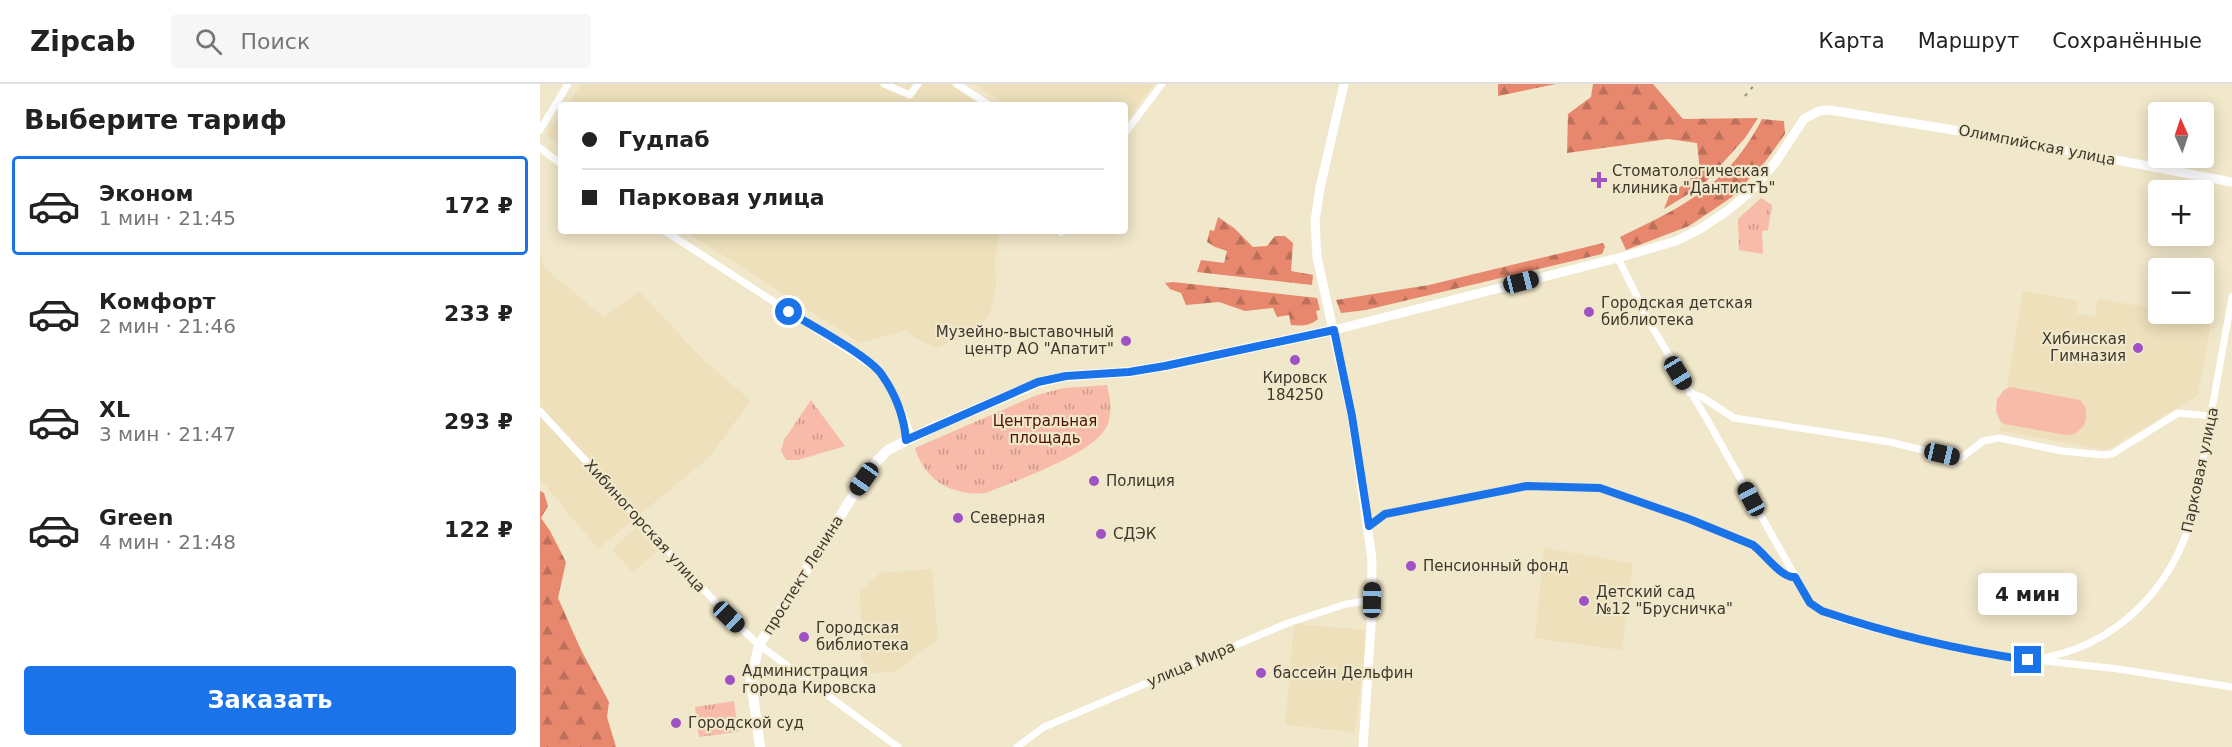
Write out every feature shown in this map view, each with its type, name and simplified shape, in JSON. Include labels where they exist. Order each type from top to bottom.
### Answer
[{"type":"main road","name":"проспект Ленина","points":[[760,747],[751,680],[759,645],[827,535],[867,475],[886,452],[909,439],[1038,382],[1066,376],[1129,372],[1165,366],[1334,330]]},
{"type":"street","points":[[540,130],[568,84]]},
{"type":"street","points":[[884,84],[910,95],[918,84]]},
{"type":"street","points":[[957,84],[984,102]]},
{"type":"street","points":[[1128,129],[1162,84]]},
{"type":"street","points":[[1344,84],[1326,159],[1315,221],[1317,257],[1352,416],[1369,526],[1372,600],[1362,747]]},
{"type":"street","name":"Олимпийская улица","points":[[1334,330],[1618,258],[1676,241],[1709,223],[1749,193],[1775,163],[1804,119],[1818,111],[1842,112],[1981,134],[2232,182]]},
{"type":"street","points":[[540,147],[558,162]]},
{"type":"street","points":[[670,234],[877,369],[904,420],[909,439]]},
{"type":"street","name":"Парковая улица","points":[[1618,258],[1651,325],[1708,421],[1810,603],[1822,611],[1932,643],[2028,660],[2065,651],[2099,638],[2135,613],[2158,589],[2177,558],[2189,529],[2232,297]]},
{"type":"street","points":[[1690,393],[1702,397],[1734,418],[1890,442],[1960,459],[1983,441],[1999,438],[2062,451],[2112,454],[2178,413],[2211,416]]},
{"type":"street","name":"Хибиногорская улица","points":[[540,411],[729,617],[759,645],[898,747]]},
{"type":"street","points":[[1369,526],[1385,514],[1527,486],[1600,488],[1753,545],[1762,551],[1785,576],[1795,577]]},
{"type":"street","name":"улица Мира","points":[[1017,747],[1044,727],[1288,623],[1346,604],[1372,600]]},
{"type":"street","points":[[2028,660],[2118,669],[2232,687]]},
{"type":"shaded area","points":[[582,84],[949,84],[976,102],[569,102]]},
{"type":"shaded area","points":[[974,84],[1154,84],[1128,117],[1128,102],[1001,102]]},
{"type":"shaded area","points":[[558,118],[558,143],[546,135]]},
{"type":"shaded area","points":[[690,234],[999,234],[995,263],[996,285],[990,315],[970,333],[938,348],[911,336],[907,330],[860,343]]},
{"type":"shaded area","points":[[540,252],[545,269],[604,317],[639,291],[701,358],[750,400],[712,455],[598,549],[540,479]]},
{"type":"shaded area","name":"Хибинская Гимназия","points":[[2023,291],[2078,301],[2076,313],[2095,317],[2098,299],[2148,307],[2148,324],[2211,324],[2198,395],[2107,450],[2000,431]]},
{"type":"shaded area","points":[[636,527],[657,551],[633,573],[612,549]]},
{"type":"shaded area","name":"Детский сад №12 \"Брусничка\"","points":[[1544,548],[1633,563],[1622,650],[1535,638]]},
{"type":"shaded area","points":[[932,569],[938,640],[893,672],[872,673],[862,659],[860,591],[880,573]]},
{"type":"shaded area","points":[[1294,624],[1368,630],[1355,732],[1285,725]]},
{"type":"green space","points":[[1498,84],[1556,84],[1498,96]]},
{"type":"green space","points":[[1593,84],[1653,84],[1683,119],[1758,118],[1745,138],[1703,185],[1664,209],[1669,196],[1700,171],[1697,143],[1668,139],[1567,153],[1568,114],[1591,97]]},
{"type":"green space","points":[[1762,119],[1784,121],[1785,134],[1765,162],[1732,197],[1689,226],[1626,250],[1620,237],[1703,191],[1734,161],[1749,142]]},
{"type":"green space","points":[[1761,198],[1772,205],[1768,230],[1762,231],[1763,254],[1739,250],[1738,219]]},
{"type":"green space","points":[[1218,217],[1234,228],[1253,247],[1267,246],[1275,236],[1285,236],[1293,243],[1291,271],[1313,275],[1312,285],[1197,272],[1201,260],[1224,263],[1227,251],[1207,242],[1210,230],[1214,231]]},
{"type":"green space","points":[[1603,243],[1605,247],[1602,254],[1366,310],[1341,313],[1336,300],[1429,285]]},
{"type":"green space","points":[[1165,283],[1317,298],[1320,310],[1316,311],[1318,319],[1305,325],[1291,325],[1289,315],[1277,317],[1273,308],[1245,311],[1219,302],[1186,305],[1181,293],[1170,289]]},
{"type":"green space","name":"Центральная площадь","points":[[1107,385],[1110,416],[1107,426],[1087,447],[1052,466],[986,493],[962,492],[941,484],[926,469],[915,448],[1037,395],[1064,388]]},
{"type":"green space","points":[[2010,387],[2080,400],[2086,412],[2084,426],[2074,434],[2066,435],[2004,424],[2000,421],[1996,411],[1997,399],[2004,390]]},
{"type":"green space","points":[[811,400],[845,446],[798,460],[786,460],[781,451],[784,440]]},
{"type":"green space","points":[[540,491],[544,493],[548,506],[541,518],[566,562],[558,598],[581,650],[609,702],[607,717],[616,747],[540,747]]},
{"type":"green space","points":[[734,701],[738,732],[699,737],[695,707]]},
{"type":"railway","points":[[1745,96],[1755,84]]},
{"type":"place","name":"Стоматологическая клиника \"ДантистЪ\"","points":[[1599,180]]},
{"type":"place","name":"Городская детская библиотека","points":[[1589,312]]},
{"type":"place","name":"Музейно-выставочный центр АО \"Апатит\"","points":[[1126,341]]},
{"type":"place","name":"Хибинская Гимназия","points":[[2138,348]]},
{"type":"place","name":"Кировск 184250","points":[[1295,360]]},
{"type":"place","name":"Полиция","points":[[1094,481]]},
{"type":"place","name":"Северная","points":[[958,518]]},
{"type":"place","name":"СДЭК","points":[[1101,534]]},
{"type":"place","name":"Пенсионный фонд","points":[[1411,566]]},
{"type":"place","name":"Детский сад №12 \"Брусничка\"","points":[[1584,601]]},
{"type":"place","name":"Городская библиотека","points":[[804,637]]},
{"type":"place","name":"бассейн Дельфин","points":[[1261,673]]},
{"type":"place","name":"Администрация города Кировска","points":[[730,680]]},
{"type":"place","name":"Городской суд","points":[[676,723]]},
{"type":"route","points":[[789,312],[877,369],[898,405],[904,420],[906,440],[1038,382],[1066,376],[1129,372],[1165,366],[1334,330],[1347,385],[1369,526],[1385,514],[1489,492],[1527,486],[1600,488],[1689,519],[1753,545],[1762,551],[1785,576],[1795,577],[1810,603],[1822,611],[1932,643],[2028,660]]}]
